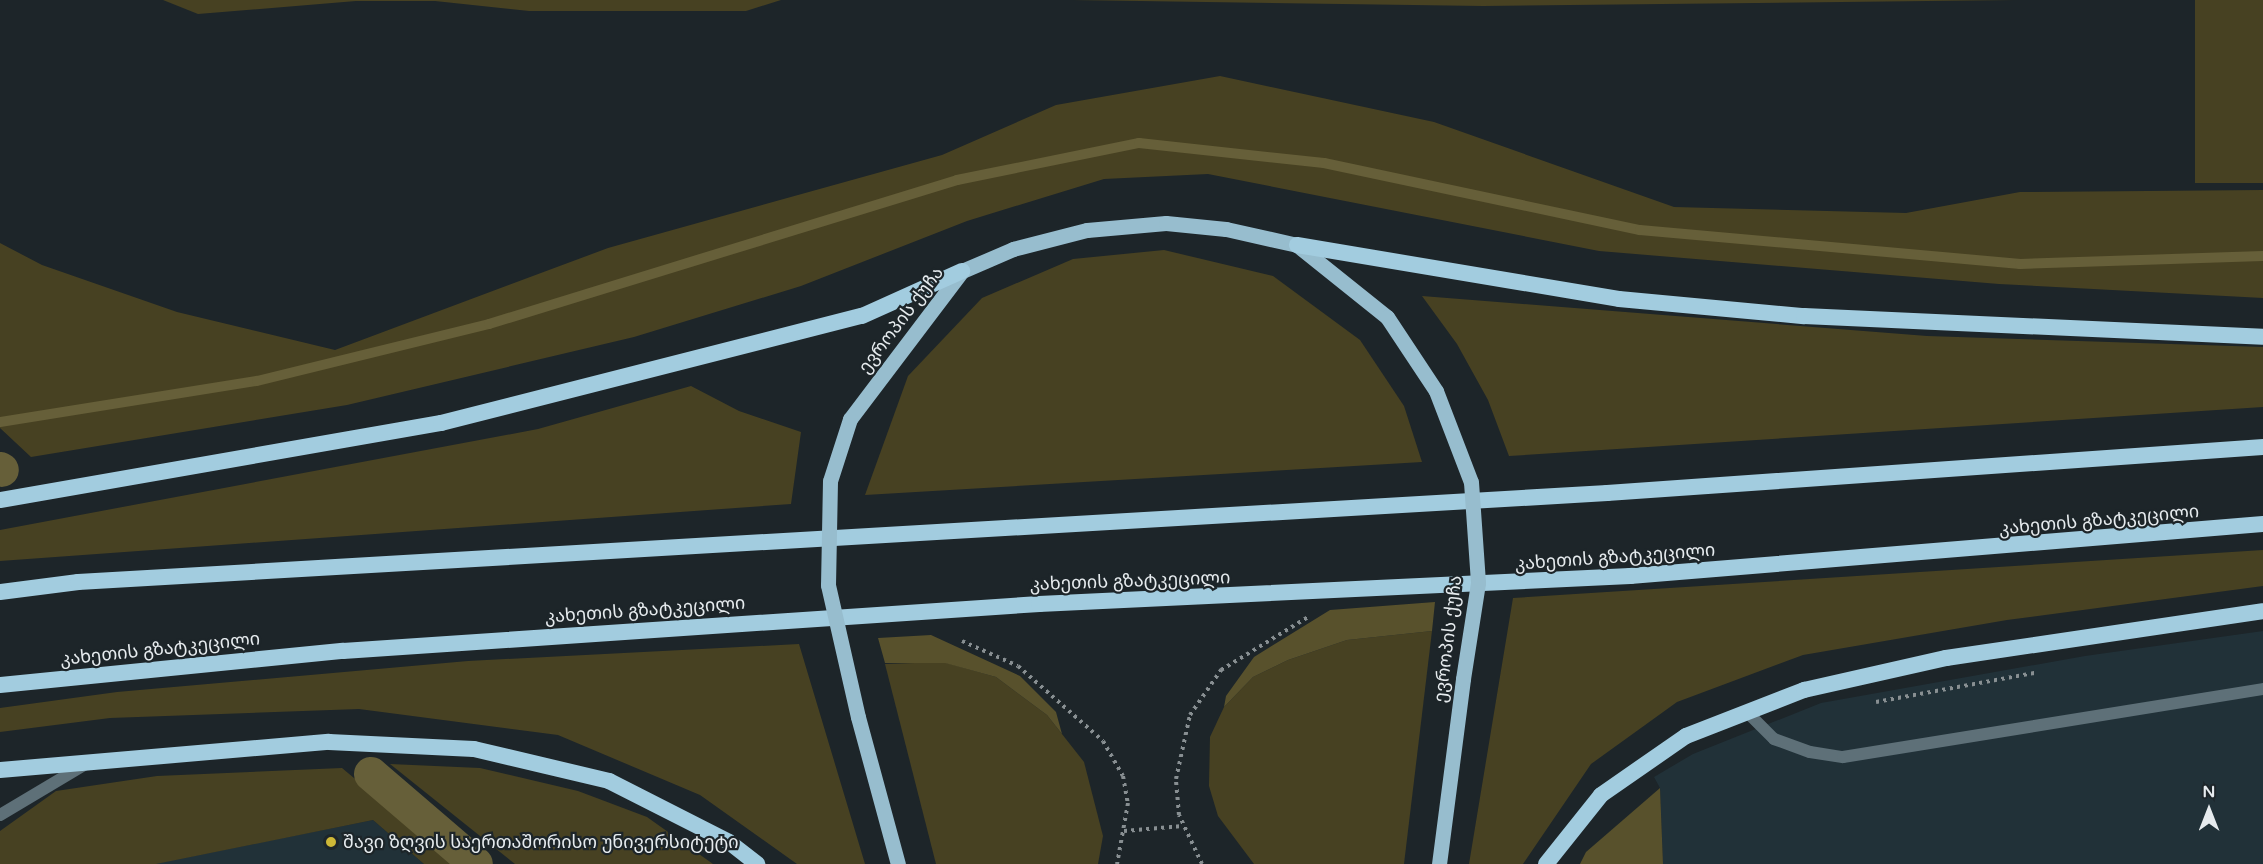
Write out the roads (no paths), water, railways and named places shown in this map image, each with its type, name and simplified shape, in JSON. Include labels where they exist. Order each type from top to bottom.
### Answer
[{"type":"highway","points":[[1297,245],[1619,299],[1804,316],[2263,337]]},
{"type":"highway","points":[[0,500],[441,423],[862,316],[962,271]]},
{"type":"highway","points":[[0,592],[78,582],[1666,490],[2263,447]]},
{"type":"highway","name":"კახეთის გზატკეცილი","points":[[0,685],[401,647],[1039,604],[1630,576],[2263,524]]},
{"type":"highway","points":[[1546,864],[1601,795],[1686,736],[1804,690],[1946,658],[2263,611]]},
{"type":"highway","points":[[0,770],[329,742],[474,749],[609,781],[729,842],[757,864]]},
{"type":"main road","name":"ევროპის ქუჩა","points":[[898,864],[858,717],[828,585],[830,481],[850,419],[962,271],[1013,249],[1087,230],[1166,223],[1226,229],[1297,245],[1387,317],[1436,391],[1471,482],[1478,583],[1439,864]]},
{"type":"lane","points":[[1747,712],[1774,739],[1810,752],[1843,757],[2263,689]]},
{"type":"lane","points":[[0,815],[90,761]]},
{"type":"waterway","points":[[0,422],[257,381],[489,324],[957,180],[1139,143],[1324,163],[1640,230],[2020,264],[2263,256]]},
{"type":"waterway","points":[[371,774],[476,864]]},
{"type":"place","name":"შავი ზღვის საერთაშორისო უნივერსიტეტი","points":[[331,842]]}]
